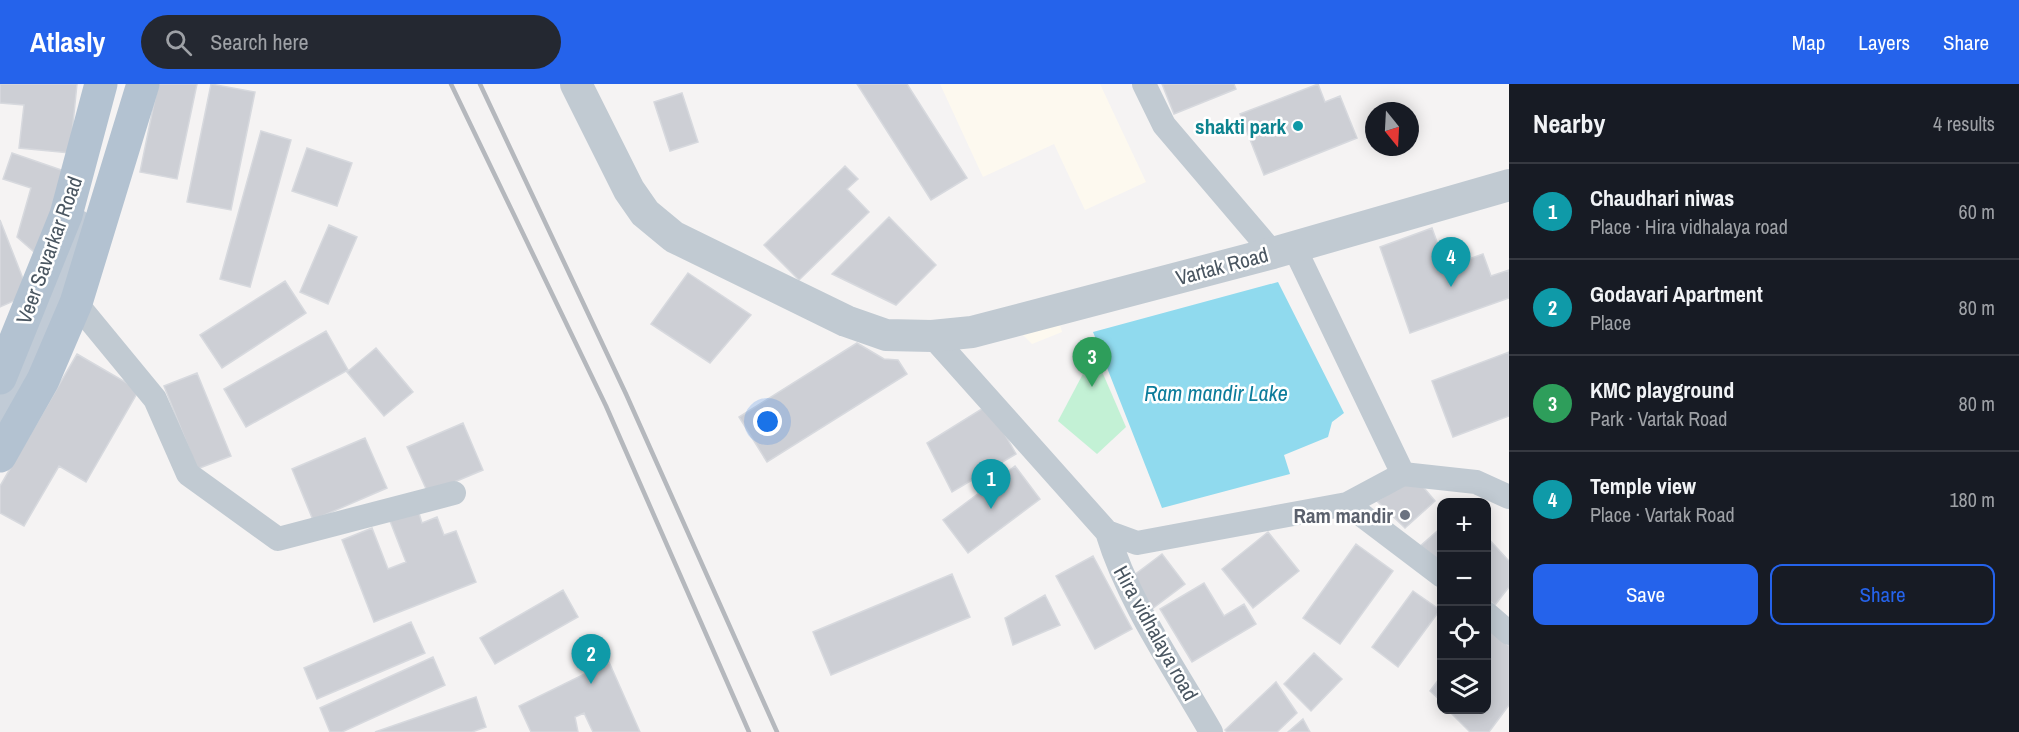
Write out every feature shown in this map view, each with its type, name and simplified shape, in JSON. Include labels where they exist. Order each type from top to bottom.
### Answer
[{"type":"main road","name":"Veer Savarkar Road","points":[[0,378],[66,215],[101,84]]},
{"type":"main road","points":[[0,425],[24,380],[80,217],[116,84]]},
{"type":"main road","points":[[0,456],[43,380],[76,303],[143,84]]},
{"type":"street","name":"Vartak Road","points":[[576,84],[629,190],[645,213],[674,237],[846,321],[886,335],[932,336],[972,332],[1284,250],[1509,184]]},
{"type":"street","points":[[1144,84],[1164,125],[1284,250],[1403,474]]},
{"type":"street","points":[[76,303],[155,399],[188,474],[278,539],[454,493]]},
{"type":"street","points":[[932,336],[1107,532],[1137,543],[1347,504],[1403,474],[1476,482],[1509,497]]},
{"type":"street","points":[[1347,504],[1437,572]]},
{"type":"street","name":"Hira vidhalaya road","points":[[1107,532],[1122,573],[1166,658],[1211,732]]},
{"type":"street","points":[[1491,617],[1509,633]]},
{"type":"shaded area","points":[[940,84],[1100,84],[1146,182],[1085,210],[1054,144],[983,177]]},
{"type":"shaded area","points":[[1056,312],[1062,332],[1032,344],[1015,327]]},
{"type":"green space","points":[[1094,353],[1126,427],[1097,454],[1058,421]]},
{"type":"water","name":"Ram mandir Lake","points":[[1278,282],[1344,413],[1332,422],[1328,437],[1284,455],[1290,474],[1162,508],[1093,332]]},
{"type":"building","points":[[0,84],[77,84],[70,153],[19,148],[24,105],[0,103]]},
{"type":"building","points":[[158,84],[197,84],[177,179],[140,172]]},
{"type":"building","points":[[211,84],[255,92],[231,210],[187,202]]},
{"type":"building","points":[[857,84],[907,84],[967,178],[931,200]]},
{"type":"building","points":[[1162,84],[1234,84],[1236,89],[1174,114]]},
{"type":"building","name":"shakti park","points":[[1318,84],[1325,102],[1340,96],[1357,138],[1264,175],[1240,114]]},
{"type":"building","points":[[682,93],[698,142],[670,151],[654,102]]},
{"type":"building","points":[[261,131],[291,140],[250,287],[220,279]]},
{"type":"building","points":[[307,148],[352,163],[337,206],[292,191]]},
{"type":"building","points":[[12,153],[70,173],[41,258],[17,237],[31,188],[3,179]]},
{"type":"building","points":[[845,166],[858,179],[847,189],[869,212],[799,280],[764,245]]},
{"type":"building","points":[[889,217],[936,265],[896,305],[832,274]]},
{"type":"building","points":[[0,220],[29,294],[0,307]]},
{"type":"building","points":[[329,225],[357,237],[328,304],[300,292]]},
{"type":"building","points":[[1432,228],[1446,267],[1483,254],[1491,276],[1509,270],[1509,298],[1410,333],[1380,247]]},
{"type":"building","points":[[688,273],[751,315],[710,363],[651,324]]},
{"type":"building","points":[[285,281],[306,313],[222,368],[200,335]]},
{"type":"building","points":[[326,331],[348,370],[246,427],[224,389]]},
{"type":"building","points":[[857,343],[884,359],[898,360],[907,374],[767,462],[739,417]]},
{"type":"building","points":[[376,348],[413,392],[384,416],[347,372]]},
{"type":"building","points":[[1509,352],[1509,416],[1453,437],[1432,381]]},
{"type":"building","points":[[77,354],[139,390],[86,482],[59,466],[24,526],[0,513],[0,486]]},
{"type":"building","points":[[197,373],[231,456],[197,469],[164,386]]},
{"type":"building","points":[[988,405],[1016,454],[952,492],[927,443]]},
{"type":"building","points":[[463,423],[483,470],[428,493],[407,447]]},
{"type":"building","points":[[365,438],[387,488],[313,520],[292,469]]},
{"type":"building","points":[[1015,466],[1040,499],[968,553],[943,520]]},
{"type":"building","name":"Ram mandir","points":[[1408,481],[1419,482],[1435,501],[1405,528],[1377,501]]},
{"type":"building","points":[[418,510],[422,523],[437,517],[444,535],[456,531],[476,582],[374,622],[342,540],[372,528],[388,569],[406,562],[390,521]]},
{"type":"building","points":[[1437,531],[1437,561],[1418,548]]},
{"type":"building","points":[[1268,532],[1299,571],[1253,608],[1222,569]]},
{"type":"building","points":[[1491,541],[1509,561],[1509,587],[1495,605],[1491,602]]},
{"type":"building","points":[[1356,544],[1393,571],[1340,644],[1303,618]]},
{"type":"building","points":[[1162,554],[1185,584],[1152,609],[1129,579]]},
{"type":"building","points":[[1093,556],[1132,629],[1095,649],[1056,576]]},
{"type":"building","points":[[952,574],[970,617],[831,675],[813,632]]},
{"type":"building","points":[[1204,583],[1224,616],[1244,604],[1256,624],[1192,662],[1160,609]]},
{"type":"building","points":[[563,590],[578,617],[495,664],[480,638]]},
{"type":"building","points":[[1413,591],[1437,608],[1437,614],[1398,667],[1372,647]]},
{"type":"building","points":[[1045,595],[1060,625],[1013,645],[1005,618]]},
{"type":"building","points":[[411,622],[425,653],[317,699],[304,668]]},
{"type":"building","points":[[1491,630],[1509,646],[1509,705],[1489,732],[1470,732],[1452,714],[1491,714]]},
{"type":"building","points":[[1314,653],[1342,679],[1311,711],[1284,684]]},
{"type":"building","points":[[433,657],[445,685],[342,732],[330,732],[320,708]]},
{"type":"building","points":[[609,662],[640,732],[593,732],[584,713],[575,717],[578,732],[531,732],[519,706]]},
{"type":"building","points":[[1276,682],[1297,713],[1277,732],[1227,732],[1225,730]]},
{"type":"building","points":[[1437,682],[1437,697],[1430,691]]},
{"type":"building","points":[[476,697],[486,727],[472,732],[375,732]]},
{"type":"building","points":[[1303,719],[1310,732],[1288,732]]},
{"type":"railway","points":[[451,84],[606,406],[749,732]]},
{"type":"railway","points":[[480,84],[626,394],[777,732]]},
{"type":"place","name":"shakti park","points":[[1298,126]]},
{"type":"place","name":"Temple view","points":[[1451,287]]},
{"type":"place","name":"KMC playground","points":[[1092,387]]},
{"type":"place","name":"Chaudhari niwas","points":[[991,509]]},
{"type":"place","name":"Ram mandir","points":[[1405,515]]},
{"type":"place","name":"Godavari Apartment","points":[[591,684]]}]
